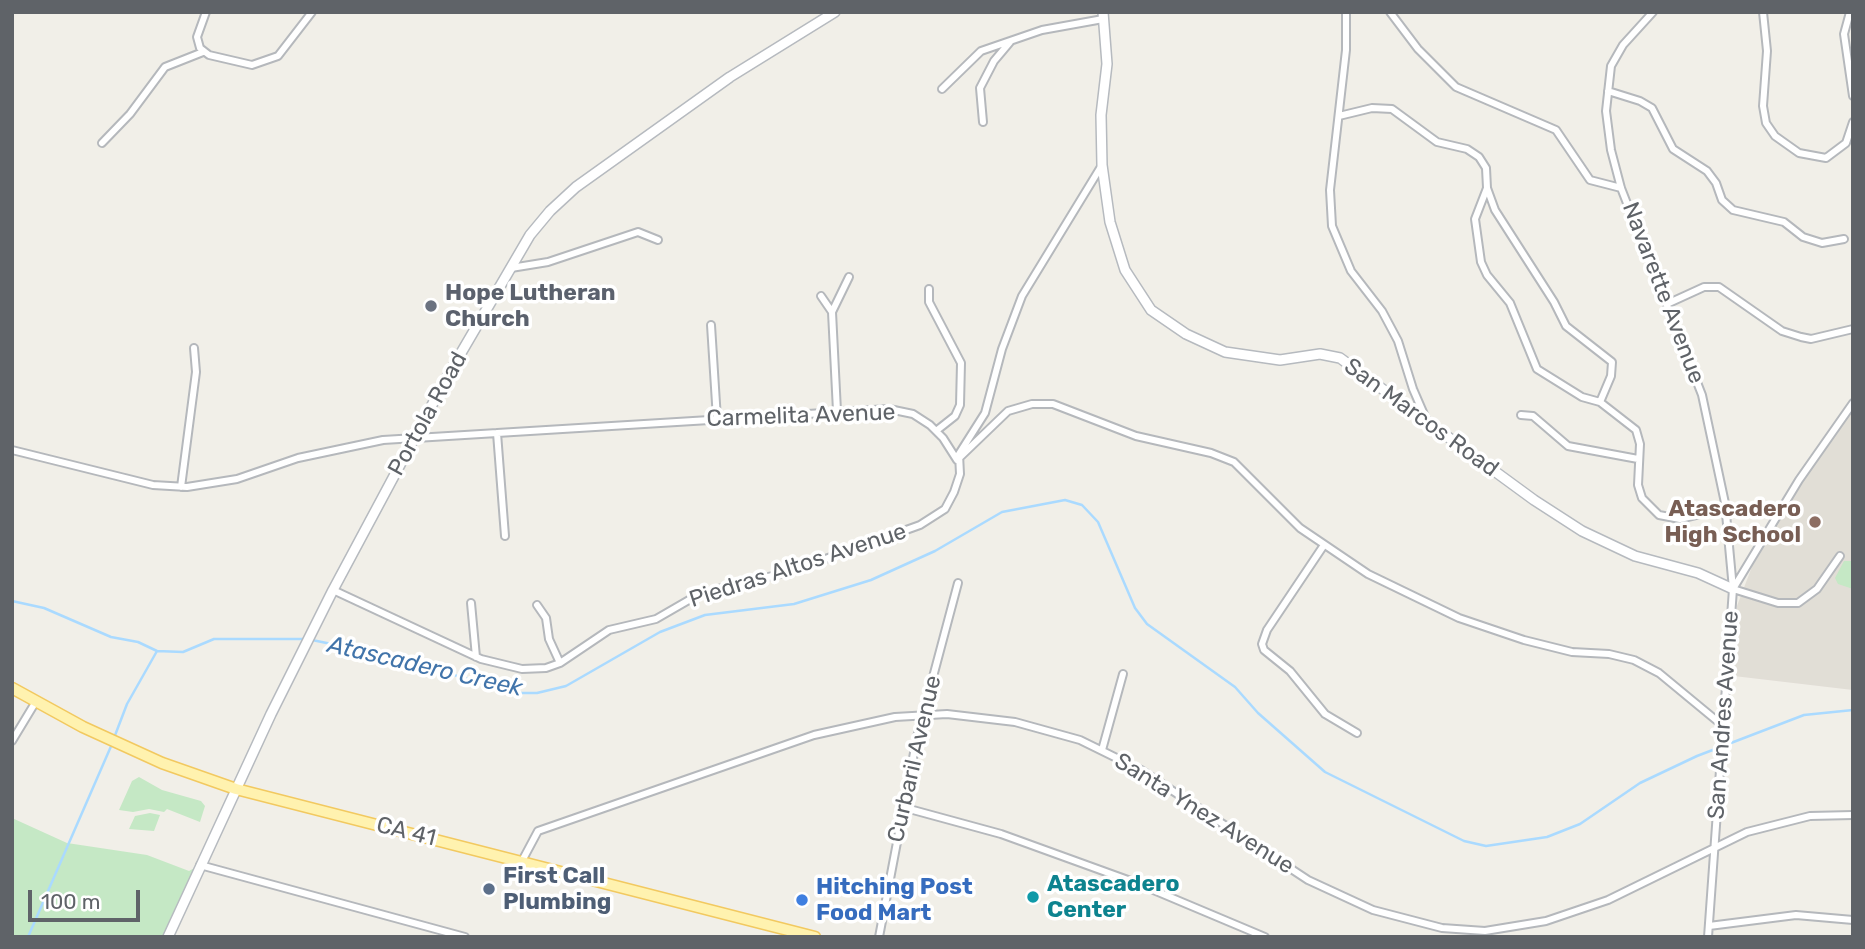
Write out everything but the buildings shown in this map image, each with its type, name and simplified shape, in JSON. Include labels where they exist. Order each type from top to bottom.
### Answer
[{"type":"main road","name":"CA 41","points":[[12,688],[36,703],[162,763],[236,789],[815,937]]},
{"type":"street","points":[[204,52],[197,37],[206,12]]},
{"type":"street","points":[[102,142],[130,114],[165,66],[204,52],[244,65],[268,62],[285,50],[312,12]]},
{"type":"street","name":"Portola Road","points":[[168,937],[200,864],[333,590],[414,438],[539,223],[569,192],[730,77],[835,12]]},
{"type":"street","points":[[1346,12],[1339,116],[1330,190],[1336,238],[1351,271],[1394,333],[1427,419]]},
{"type":"street","points":[[1390,12],[1418,49],[1456,87],[1556,130],[1590,180],[1621,188]]},
{"type":"street","name":"Navarette Avenue","points":[[1653,12],[1611,66],[1606,110],[1610,142],[1621,188],[1669,303],[1703,395],[1726,508],[1734,589]]},
{"type":"street","points":[[1763,12],[1767,51],[1763,106],[1766,123],[1775,136],[1799,153],[1826,158],[1846,143],[1853,122]]},
{"type":"street","points":[[1850,12],[1844,34],[1853,96]]},
{"type":"street","points":[[942,89],[981,51],[1042,30],[1103,16]]},
{"type":"street","name":"San Marcos Road","points":[[1103,16],[1107,64],[1101,115],[1102,165],[1113,236],[1125,270],[1152,310],[1186,334],[1225,352],[1280,359],[1320,354],[1340,358],[1427,419],[1534,500],[1582,531],[1634,556],[1698,573],[1734,589]]},
{"type":"street","points":[[983,122],[980,88],[994,61],[1012,40]]},
{"type":"street","points":[[1608,91],[1640,101],[1652,108],[1673,149],[1707,170],[1716,183],[1722,200],[1733,209],[1784,222],[1803,237],[1822,243],[1844,239]]},
{"type":"street","points":[[1339,116],[1384,107],[1399,112],[1437,142],[1467,149],[1479,157],[1486,169],[1488,188],[1495,210],[1554,302],[1566,326],[1612,362],[1611,376],[1600,402]]},
{"type":"street","points":[[957,460],[985,413],[1002,349],[1022,296],[1102,165]]},
{"type":"street","points":[[1488,188],[1475,211],[1474,232],[1487,275],[1510,303],[1537,369],[1582,397],[1600,402],[1636,430],[1640,444],[1638,485],[1642,498],[1659,515],[1680,519],[1726,508]]},
{"type":"street","points":[[511,268],[548,262],[638,232],[658,240]]},
{"type":"street","points":[[837,411],[832,312],[849,277]]},
{"type":"street","points":[[1669,303],[1704,287],[1719,287],[1782,331],[1811,339],[1853,329]]},
{"type":"street","points":[[929,289],[929,302],[961,363],[960,405],[955,416],[936,431]]},
{"type":"street","points":[[821,296],[832,312]]},
{"type":"street","points":[[711,325],[717,419]]},
{"type":"street","points":[[181,487],[196,372],[194,348]]},
{"type":"street","name":"San Andres Avenue","points":[[1708,937],[1734,589],[1799,480],[1853,403]]},
{"type":"street","points":[[957,460],[1008,411],[1032,404],[1053,404],[1136,436],[1234,462],[1287,516],[1324,545],[1368,573],[1459,618],[1524,640],[1572,652],[1622,656],[1644,664],[1722,725]]},
{"type":"street","name":"Carmelita Avenue","points":[[12,450],[153,485],[181,487],[229,481],[340,447],[414,438],[875,409],[904,411],[936,431],[957,460]]},
{"type":"street","points":[[1521,415],[1533,415],[1568,446],[1638,459]]},
{"type":"street","points":[[497,433],[505,536]]},
{"type":"street","name":"Piedras Altos Avenue","points":[[333,590],[476,657],[522,669],[546,668],[560,663],[609,630],[656,619],[701,593],[789,572],[920,525],[945,509],[960,474],[957,460]]},
{"type":"street","points":[[1324,545],[1267,630],[1262,644],[1264,650],[1290,671],[1325,714],[1357,733]]},
{"type":"street","points":[[1734,589],[1778,603],[1798,603],[1816,589],[1840,556]]},
{"type":"street","name":"Curbaril Avenue","points":[[878,937],[902,807],[958,583]]},
{"type":"street","points":[[471,603],[476,657]]},
{"type":"street","points":[[537,605],[546,618],[550,639],[560,663]]},
{"type":"street","points":[[1102,750],[1124,674]]},
{"type":"street","points":[[12,741],[36,703]]},
{"type":"street","name":"Santa Ynez Avenue","points":[[522,861],[538,831],[814,735],[861,723],[924,715],[981,716],[1015,722],[1059,733],[1102,750],[1141,770],[1308,880],[1373,910],[1442,928],[1495,930],[1569,915],[1608,900],[1730,839],[1769,825],[1810,816],[1853,815]]},
{"type":"street","points":[[902,807],[1001,834],[1150,889],[1265,937]]},
{"type":"street","points":[[200,864],[465,937]]},
{"type":"street","points":[[1709,926],[1796,915],[1853,920]]},
{"type":"shaded area","name":"Atascadero High School","points":[[1853,410],[1853,690],[1734,676],[1737,606],[1753,564],[1803,480]]},
{"type":"green space","points":[[1844,561],[1853,561],[1853,589],[1838,584],[1835,578]]},
{"type":"green space","points":[[139,777],[162,790],[201,801],[205,806],[200,822],[167,809],[164,812],[149,809],[133,812],[119,810],[132,781]]},
{"type":"green space","points":[[150,813],[160,815],[154,831],[129,829],[135,816]]},
{"type":"green space","points":[[12,818],[67,843],[147,855],[189,871],[200,865],[169,937],[12,937]]},
{"type":"waterway","name":"Atascadero Creek","points":[[312,640],[395,657],[513,693],[537,693],[566,686],[660,632],[705,615],[794,604],[871,580],[935,551],[1002,512],[1065,500],[1082,505],[1098,522],[1135,608],[1147,624],[1235,687],[1258,713],[1325,772],[1464,841],[1486,846],[1547,837],[1580,824],[1640,783],[1697,756],[1804,715],[1853,710]]},
{"type":"waterway","name":"Atascadero Creek","points":[[12,601],[44,608],[111,637],[138,642],[157,651],[183,652],[214,639],[305,639]]},
{"type":"waterway","points":[[114,738],[127,704],[157,651]]},
{"type":"waterway","points":[[28,937],[112,744]]},
{"type":"place","name":"Hope Lutheran Church","points":[[431,306]]},
{"type":"place","name":"Atascadero High School","points":[[1815,522]]},
{"type":"place","name":"First Call Plumbing","points":[[489,889]]},
{"type":"place","name":"Atascadero Center","points":[[1033,897]]},
{"type":"place","name":"Hitching Post Food Mart","points":[[802,900]]}]
